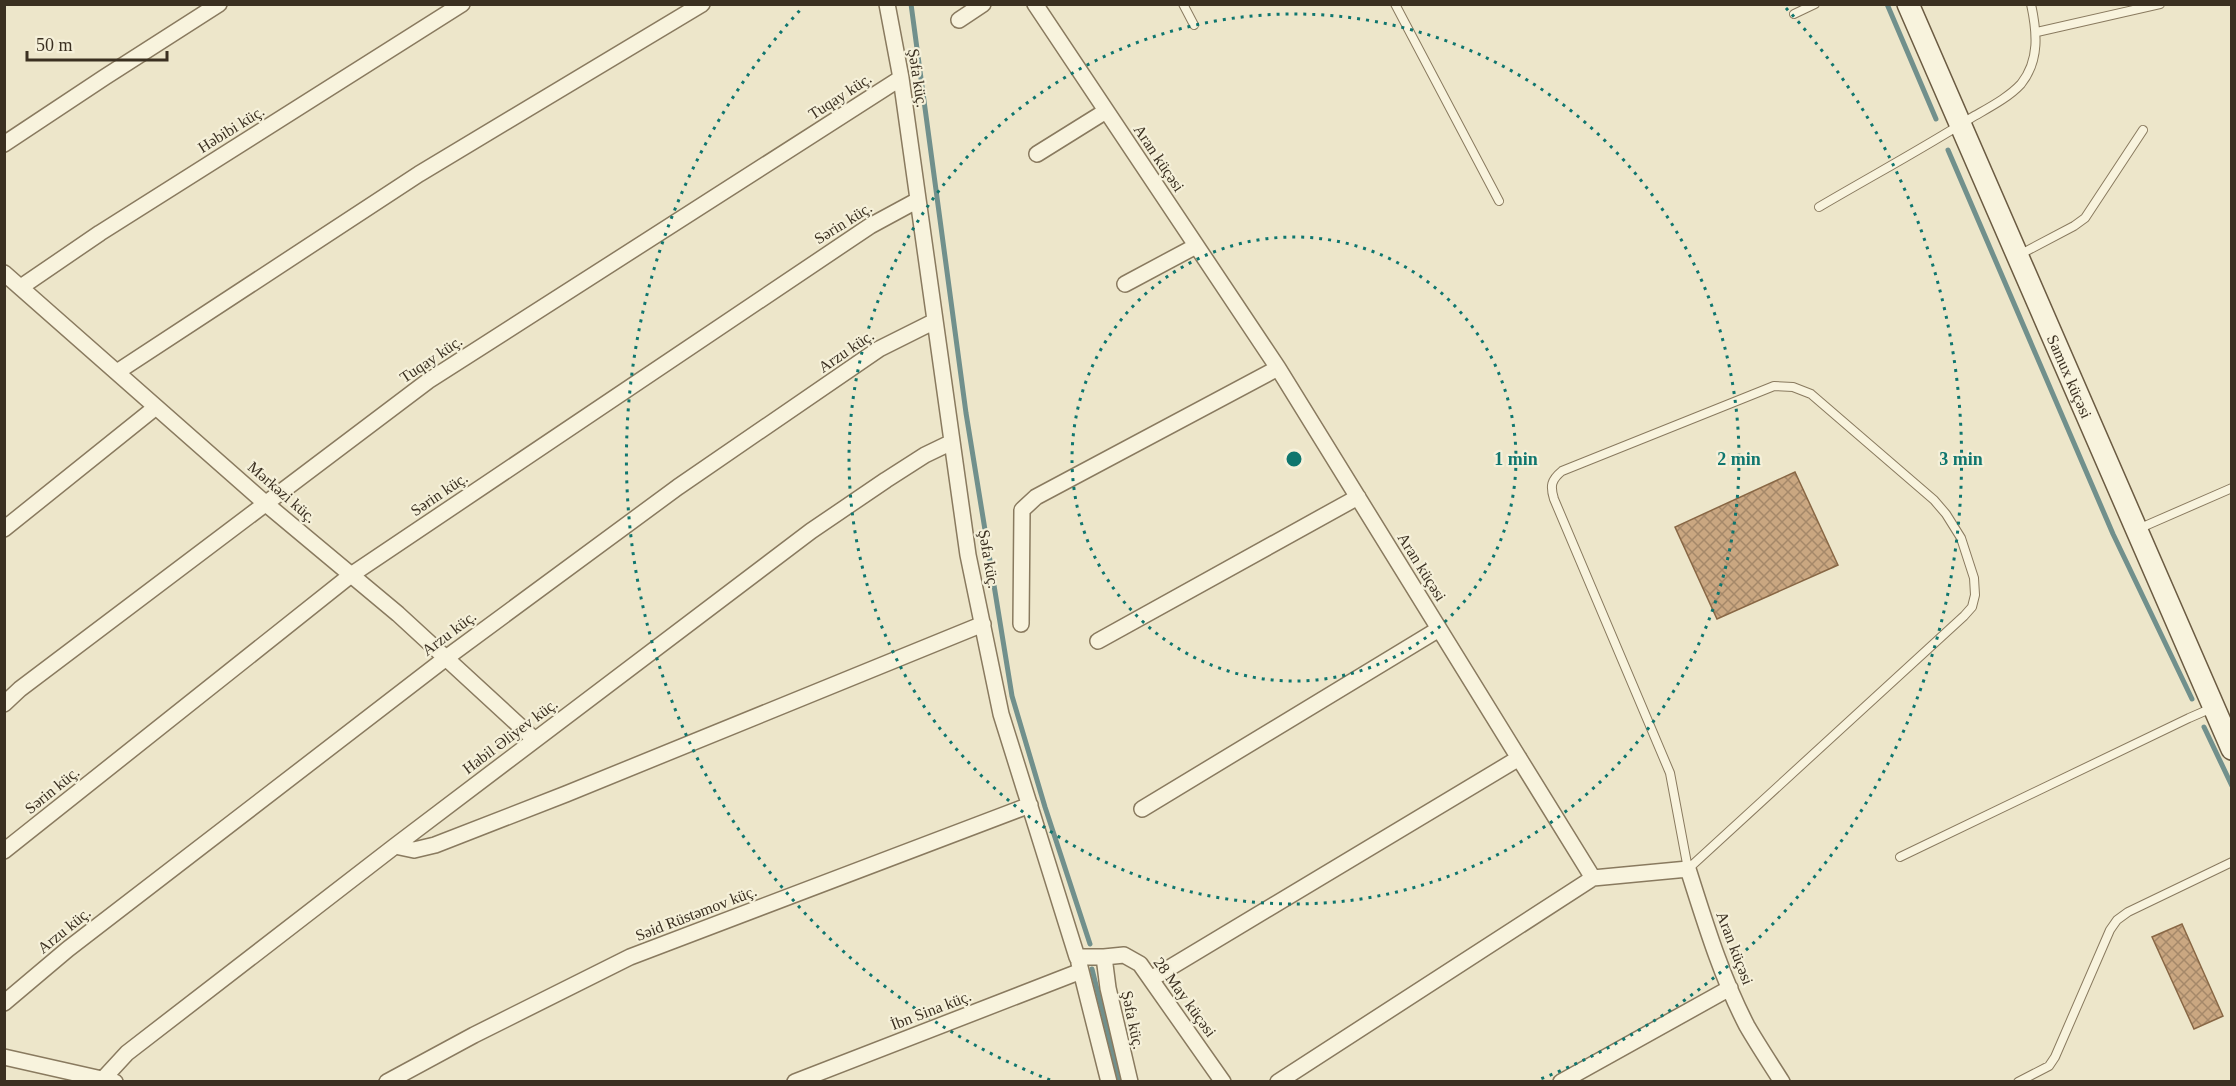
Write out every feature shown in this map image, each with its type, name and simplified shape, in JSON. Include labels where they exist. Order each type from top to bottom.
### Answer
[{"type":"main road","name":"Samux küçəsi","points":[[1908,4],[2232,749]]},
{"type":"street","points":[[4,144],[219,4]]},
{"type":"street","name":"Həbibi küç.","points":[[21,287],[100,233],[462,4]]},
{"type":"street","points":[[117,372],[419,174],[702,4]]},
{"type":"street","name":"Şəfa küç.","points":[[887,4],[901,78],[968,555],[1001,714],[1079,964],[1108,1082]]},
{"type":"street","points":[[959,20],[983,4]]},
{"type":"street","name":"Aran küçəsi","points":[[1035,4],[1278,368],[1593,878]]},
{"type":"street","name":"Tuqay küç.","points":[[4,704],[428,381],[901,78]]},
{"type":"street","points":[[1037,154],[1106,111]]},
{"type":"street","name":"Sərin küç.","points":[[4,851],[351,575],[870,226],[918,200]]},
{"type":"street","points":[[1125,285],[1196,246]]},
{"type":"street","name":"Mərkəzi küç.","points":[[4,273],[446,658],[535,740]]},
{"type":"street","name":"Arzu küç.","points":[[4,1003],[68,949],[446,658],[678,487],[879,349],[935,321]]},
{"type":"street","points":[[1021,624],[1022,510],[1036,497],[1278,368]]},
{"type":"street","points":[[4,529],[156,407]]},
{"type":"street","name":"Habil Əliyev küç.","points":[[109,1080],[127,1053],[535,740],[812,531],[925,455],[952,442]]},
{"type":"street","points":[[1098,641],[1358,497]]},
{"type":"street","points":[[395,846],[414,850],[435,845],[577,790],[983,624]]},
{"type":"street","points":[[1142,809],[1439,629]]},
{"type":"street","points":[[1151,979],[1519,758]]},
{"type":"street","name":"Səid Rüstəmov küç.","points":[[387,1082],[474,1035],[630,957],[1030,805]]},
{"type":"street","points":[[1278,1082],[1593,878],[1688,868]]},
{"type":"street","name":"Aran küçəsi","points":[[1688,868],[1713,945],[1730,988],[1748,1026],[1782,1082]]},
{"type":"street","name":"28 May küçəsi","points":[[1104,957],[1124,955],[1140,964],[1223,1082]]},
{"type":"street","points":[[1079,964],[1104,957]]},
{"type":"street","name":"Şəfa küç.","points":[[1104,957],[1108,988],[1130,1082]]},
{"type":"street","name":"İbn Sina küç.","points":[[795,1082],[1079,964]]},
{"type":"street","points":[[1562,1082],[1730,988]]},
{"type":"street","points":[[4,1057],[109,1080]]},
{"type":"lane","points":[[1184,4],[1194,26]]},
{"type":"lane","points":[[1395,4],[1499,201]]},
{"type":"lane","points":[[1794,14],[1815,4]]},
{"type":"lane","points":[[1819,207],[1961,125],[2009,94],[2022,82],[2036,50],[2037,32],[2031,4]]},
{"type":"lane","points":[[2037,32],[2160,4]]},
{"type":"lane","points":[[2017,256],[2085,218],[2143,130]]},
{"type":"lane","points":[[1774,386],[1793,387],[1811,394],[1935,500],[1961,538],[1974,578],[1976,594],[1972,607],[1964,616],[1688,868],[1670,773],[1554,499],[1551,488],[1553,478],[1562,471],[1774,386]]},
{"type":"lane","points":[[2136,529],[2232,488]]},
{"type":"lane","points":[[1900,857],[2214,708]]},
{"type":"lane","points":[[2018,1082],[2049,1066],[2055,1057],[2110,930],[2118,920],[2128,912],[2232,862]]},
{"type":"building","points":[[1795,472],[1838,565],[1717,619],[1675,527]]},
{"type":"building","points":[[2182,924],[2223,1016],[2194,1029],[2152,937]]},
{"type":"waterway","points":[[911,4],[966,413],[1012,696],[1045,807],[1090,944]]},
{"type":"waterway","points":[[1887,4],[1936,119]]},
{"type":"waterway","points":[[1948,150],[2113,534],[2192,699]]},
{"type":"waterway","points":[[2204,727],[2232,786]]},
{"type":"waterway","points":[[1092,969],[1120,1082]]}]
